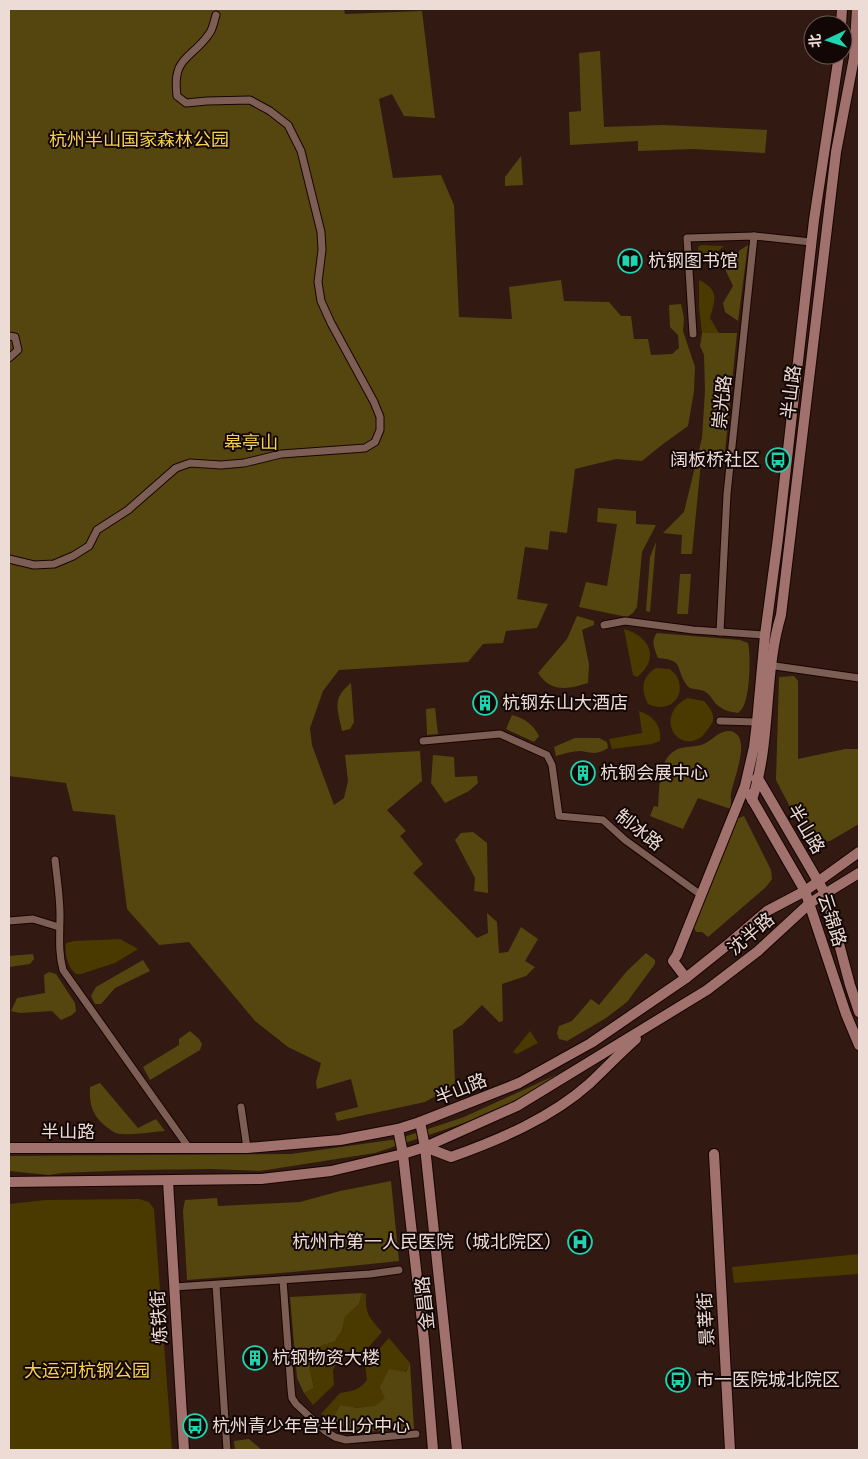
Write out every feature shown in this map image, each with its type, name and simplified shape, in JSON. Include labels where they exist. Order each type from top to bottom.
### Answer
[{"type":"main road","name":"半山路","points":[[9,1148],[247,1148],[340,1140],[398,1129],[519,1083],[592,1043],[686,978],[673,961],[747,782],[767,665],[781,614],[836,152],[854,58],[857,9]]},
{"type":"main road","name":"半山路","points":[[752,800],[759,780],[767,665],[765,635],[812,242],[838,65]]},
{"type":"main road","name":"半山路","points":[[759,780],[826,895]]},
{"type":"main road","points":[[747,782],[759,780]]},
{"type":"main road","name":"半山路","points":[[747,782],[752,800],[806,890]]},
{"type":"main road","name":"沈半路","points":[[686,978],[767,911],[806,890],[859,852]]},
{"type":"main road","name":"沈半路","points":[[662,1018],[707,990],[758,951],[810,903],[826,895],[859,873]]},
{"type":"main road","name":"云锦路","points":[[806,890],[846,1014],[859,1045]]},
{"type":"main road","name":"云锦路","points":[[826,895],[850,986],[859,1012]]},
{"type":"main road","points":[[425,1147],[451,1157],[484,1146],[538,1118],[560,1106],[588,1084],[662,1018]]},
{"type":"main road","points":[[9,1182],[270,1178],[331,1171],[403,1154],[425,1147],[517,1106],[662,1018]]},
{"type":"main road","name":"金昌路","points":[[420,1122],[425,1147],[457,1450]]},
{"type":"main road","name":"金昌路","points":[[398,1129],[403,1154],[424,1340],[433,1450]]},
{"type":"main road","name":"景莘街","points":[[714,1154],[730,1450]]},
{"type":"main road","name":"炼铁街","points":[[168,1181],[184,1450]]},
{"type":"street","points":[[9,559],[34,565],[54,564],[72,556],[89,546],[98,530],[128,510],[162,479],[183,465],[190,463],[221,465],[244,463],[280,454],[365,448],[375,442],[380,430],[380,417],[374,402],[321,301],[318,282],[322,250],[321,232],[301,151],[288,125],[270,111],[250,100],[207,100],[186,103],[176,96],[175,80],[180,66],[188,54],[210,32],[216,15]]},
{"type":"street","points":[[693,334],[687,238],[754,236],[812,242]]},
{"type":"street","name":"崇光路","points":[[720,632],[727,494],[754,236]]},
{"type":"street","points":[[9,336],[15,337],[18,350],[9,358]]},
{"type":"street","points":[[604,625],[625,621],[765,635]]},
{"type":"street","points":[[767,665],[859,678]]},
{"type":"street","points":[[720,720],[757,722]]},
{"type":"street","name":"制冰路","points":[[423,741],[500,734],[546,755],[552,765],[558,816],[603,820],[624,840],[701,895]]},
{"type":"street","points":[[55,860],[60,915],[60,961],[63,970],[189,1148]]},
{"type":"street","points":[[9,921],[33,919],[59,927]]},
{"type":"street","points":[[242,1107],[247,1148]]},
{"type":"street","points":[[174,1287],[370,1274],[399,1270]]},
{"type":"street","points":[[282,1280],[292,1398],[296,1404],[325,1431],[346,1440],[416,1434]]},
{"type":"street","points":[[216,1285],[227,1450]]},
{"type":"green space","name":"皋亭山","points":[[9,9],[344,9],[345,14],[422,11],[435,118],[404,116],[392,94],[379,99],[393,178],[441,175],[454,205],[459,317],[512,319],[509,287],[561,280],[564,301],[609,302],[621,316],[631,316],[634,339],[648,339],[651,355],[672,354],[679,348],[678,335],[670,327],[669,305],[681,304],[684,318],[683,331],[695,367],[694,391],[688,426],[642,461],[616,459],[575,469],[567,533],[550,531],[548,550],[525,547],[517,599],[548,604],[537,628],[506,631],[503,643],[483,644],[468,662],[339,670],[323,691],[310,728],[312,745],[334,805],[344,798],[348,781],[345,755],[420,751],[422,781],[387,810],[406,831],[400,836],[423,864],[413,873],[477,938],[488,933],[487,913],[497,922],[499,953],[508,952],[521,927],[538,939],[525,961],[535,967],[526,976],[502,984],[503,1021],[499,1022],[482,1005],[462,1025],[453,1030],[455,1083],[425,1102],[337,1121],[335,1113],[358,1107],[351,1079],[317,1089],[316,1082],[321,1063],[288,1047],[255,1021],[189,942],[159,945],[127,909],[115,815],[73,811],[66,783],[9,776]]},
{"type":"green space","points":[[600,51],[604,127],[663,125],[767,130],[765,153],[694,149],[638,151],[638,141],[570,145],[569,112],[581,111],[579,53]]},
{"type":"green space","points":[[521,156],[523,185],[505,186],[505,177]]},
{"type":"green space","points":[[701,245],[724,246],[710,258],[697,258],[698,247]]},
{"type":"green space","points":[[748,245],[738,321],[725,312],[723,303],[733,286],[726,271],[729,262],[734,256]]},
{"type":"green space","points":[[699,280],[713,291],[714,305],[710,318],[719,333],[702,333],[699,307]]},
{"type":"green space","points":[[702,333],[737,333],[725,452],[702,452],[692,554],[681,554],[682,535],[663,533],[684,512],[702,438],[705,391],[704,355],[700,346]]},
{"type":"green space","points":[[598,508],[636,511],[636,524],[656,525],[642,552],[637,607],[627,617],[579,607],[586,582],[607,586],[617,524],[597,522]]},
{"type":"green space","points":[[656,542],[650,612],[646,611],[650,557]]},
{"type":"green space","points":[[680,574],[691,574],[688,614],[677,614]]},
{"type":"green space","points":[[577,616],[594,621],[594,625],[582,630],[589,664],[588,683],[567,688],[555,687],[538,673],[567,639]]},
{"type":"green space","points":[[624,629],[640,637],[649,649],[649,662],[637,677],[633,675]]},
{"type":"green space","points":[[657,633],[740,640],[748,643],[750,665],[748,685],[745,701],[740,711],[738,713],[724,709],[706,692],[688,686],[676,663],[658,658],[653,642]]},
{"type":"green space","points":[[656,668],[670,669],[678,680],[679,695],[672,704],[667,706],[661,707],[648,704],[644,694],[644,684],[647,675]]},
{"type":"green space","points":[[794,676],[798,681],[798,759],[845,749],[859,749],[859,824],[830,841],[813,840],[804,834],[776,780],[779,677]]},
{"type":"green space","points":[[351,683],[354,722],[350,729],[342,731],[338,699]]},
{"type":"green space","points":[[688,698],[704,701],[713,715],[713,722],[702,737],[690,741],[682,740],[676,736],[672,729],[671,721],[672,713],[678,705]]},
{"type":"green space","points":[[435,708],[438,734],[427,735],[426,709]]},
{"type":"green space","points":[[639,711],[656,722],[660,730],[660,741],[652,744],[612,749],[609,739],[642,733]]},
{"type":"green space","points":[[512,715],[525,720],[534,728],[539,736],[534,742],[506,729]]},
{"type":"green space","points":[[727,731],[735,733],[741,744],[741,753],[731,794],[731,809],[698,798],[683,829],[650,816],[654,806],[658,807],[661,773],[668,757],[681,748],[704,744],[720,733]]},
{"type":"green space","points":[[575,738],[599,738],[607,742],[608,748],[598,753],[578,751],[556,756],[554,747]]},
{"type":"green space","points":[[433,755],[454,757],[455,777],[477,776],[478,783],[469,791],[445,803],[431,783]]},
{"type":"green space","points":[[744,816],[771,870],[772,879],[766,887],[708,937],[702,932],[696,932],[693,926],[734,820]]},
{"type":"green space","points":[[473,832],[487,843],[488,893],[474,891],[475,878],[455,840],[461,833]]},
{"type":"green space","points":[[120,939],[138,949],[115,963],[81,974],[76,974],[71,968],[66,956],[66,943]]},
{"type":"green space","points":[[646,953],[655,960],[655,964],[627,1002],[606,1018],[567,1041],[559,1039],[557,1033],[559,1026],[572,1021],[591,999],[599,1005],[627,971]]},
{"type":"green space","points":[[33,954],[34,959],[30,964],[9,967],[9,956]]},
{"type":"green space","points":[[143,960],[150,971],[115,988],[101,1004],[95,1004],[91,996],[96,987]]},
{"type":"green space","points":[[49,972],[56,974],[75,1003],[76,1011],[61,1020],[52,1011],[20,1013],[11,1011],[17,998],[45,993],[44,975]]},
{"type":"green space","points":[[190,1031],[202,1044],[200,1050],[150,1080],[143,1067],[179,1045],[179,1039]]},
{"type":"green space","points":[[530,1031],[538,1043],[517,1054],[513,1052]]},
{"type":"green space","points":[[563,1074],[488,1115],[375,1153],[260,1171],[211,1169],[134,1170],[49,1175],[9,1171],[9,1156],[291,1154],[398,1139],[464,1117],[556,1075]]},
{"type":"green space","points":[[100,1083],[138,1128],[156,1119],[165,1131],[138,1134],[118,1133],[103,1124],[95,1115],[90,1099],[90,1087]]},
{"type":"green space","points":[[391,1181],[399,1261],[187,1280],[183,1210],[185,1200],[217,1198],[218,1206],[300,1202],[340,1191]]},
{"type":"green space","name":"大运河杭钢公园","points":[[139,1199],[149,1202],[154,1209],[172,1450],[9,1450],[9,1204],[45,1200]]},
{"type":"green space","points":[[859,1254],[859,1274],[734,1283],[732,1267]]},
{"type":"green space","points":[[362,1293],[366,1294],[366,1306],[369,1315],[382,1332],[359,1358],[354,1356],[338,1360],[333,1370],[334,1385],[313,1405],[304,1393],[314,1388],[309,1366],[312,1352],[323,1345],[334,1342],[342,1331],[345,1317],[359,1304]]},
{"type":"green space","points":[[362,1293],[359,1304],[345,1317],[342,1331],[334,1342],[323,1345],[312,1352],[309,1366],[314,1388],[304,1393],[297,1378],[290,1297]]},
{"type":"green space","points":[[389,1338],[410,1363],[400,1381],[390,1393],[376,1406],[368,1408],[340,1405],[332,1420],[321,1414],[340,1393],[355,1390],[362,1386],[367,1380],[365,1365]]},
{"type":"green space","points":[[410,1363],[414,1429],[361,1432],[349,1430],[332,1420],[340,1405],[358,1408],[375,1406],[385,1398],[380,1387],[389,1369],[406,1372]]},
{"type":"green space","points":[[249,1439],[262,1450],[235,1450],[234,1441]]},
{"type":"place","name":"杭钢图书馆","points":[[630,261]]},
{"type":"place","name":"阔板桥社区","points":[[778,460]]},
{"type":"place","name":"杭钢东山大酒店","points":[[485,703]]},
{"type":"place","name":"杭钢会展中心","points":[[583,773]]},
{"type":"place","name":"杭州市第一人民医院（城北院区）","points":[[580,1242]]},
{"type":"place","name":"杭钢物资大楼","points":[[255,1358]]},
{"type":"place","name":"市一医院城北院区","points":[[678,1380]]},
{"type":"place","name":"杭州青少年宫半山分中心","points":[[195,1426]]},
{"type":"park label","name":"杭州半山国家森林公园","points":[[139,140]]}]
